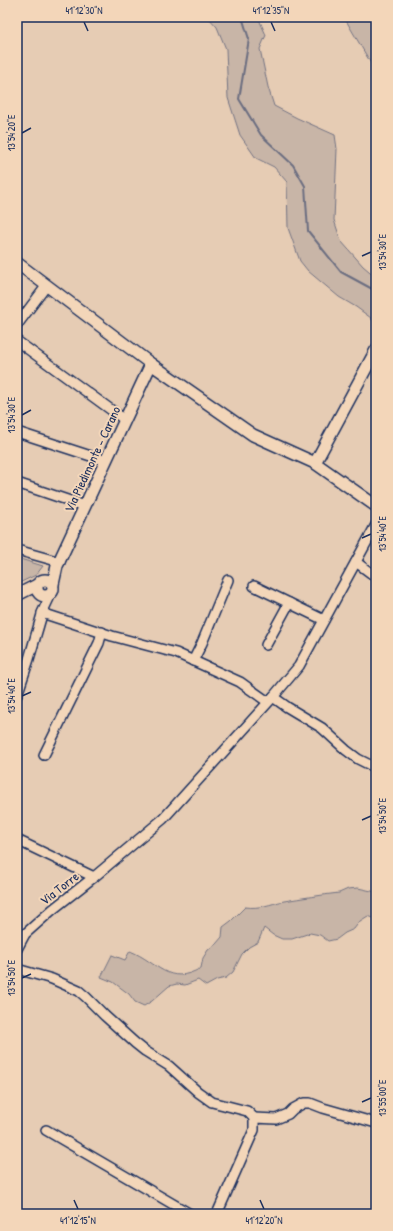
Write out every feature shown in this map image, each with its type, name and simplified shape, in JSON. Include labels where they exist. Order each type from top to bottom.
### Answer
[{"type":"street","points":[[17,262],[151,364],[253,435],[314,463],[376,506]]},
{"type":"street","points":[[17,325],[46,285]]},
{"type":"street","points":[[17,341],[125,420]]},
{"type":"street","points":[[314,463],[376,350]]},
{"type":"street","name":"Via Piedimonte - Carano","points":[[45,589],[151,364]]},
{"type":"street","points":[[17,432],[106,461]]},
{"type":"street","points":[[17,483],[85,506]]},
{"type":"street","points":[[94,877],[163,819],[299,666],[376,525]]},
{"type":"street","points":[[17,550],[58,564]]},
{"type":"street","points":[[356,562],[376,577]]},
{"type":"street","points":[[193,661],[228,580]]},
{"type":"street","points":[[254,586],[324,620]]},
{"type":"street","points":[[17,695],[21,667],[43,612],[45,589]]},
{"type":"street","points":[[266,645],[289,603]]},
{"type":"street","points":[[43,612],[102,632],[176,653],[240,682],[322,728],[358,759],[376,768]]},
{"type":"street","points":[[44,755],[99,643],[102,632]]},
{"type":"street","name":"Via Torre","points":[[17,840],[94,877],[52,910],[25,934],[17,949]]},
{"type":"street","points":[[17,970],[52,979],[79,991],[135,1043],[169,1066],[198,1092],[212,1102],[246,1111],[254,1118],[276,1119],[288,1114],[293,1109],[304,1103],[310,1102],[323,1108],[376,1123]]},
{"type":"street","points":[[217,1214],[254,1130],[254,1118]]},
{"type":"street","points":[[46,1130],[190,1214]]},
{"type":"shaded area","points":[[208,17],[258,17],[266,35],[260,49],[268,87],[274,106],[335,135],[337,149],[334,220],[341,241],[363,266],[376,277],[376,326],[371,318],[339,297],[308,271],[300,261],[288,228],[287,182],[274,167],[256,158],[240,135],[228,98],[226,49],[217,27]]},
{"type":"shaded area","points":[[344,17],[376,17],[376,72]]},
{"type":"shaded area","points":[[17,558],[43,566],[36,575],[17,584]]},
{"type":"shaded area","points":[[358,888],[376,892],[376,919],[368,916],[360,921],[354,929],[337,939],[328,941],[320,935],[310,933],[292,939],[282,939],[273,935],[264,928],[258,942],[249,947],[242,954],[233,972],[226,978],[217,980],[206,986],[198,980],[185,985],[177,984],[169,986],[144,1006],[135,1002],[129,994],[113,982],[101,977],[112,955],[125,960],[130,951],[171,974],[180,975],[190,973],[201,968],[203,958],[208,950],[222,937],[223,927],[245,907],[260,907],[284,901],[339,893],[348,889]]},
{"type":"waterway","points":[[242,17],[249,39],[239,99],[261,135],[293,165],[305,186],[308,231],[341,272],[376,291]]}]
